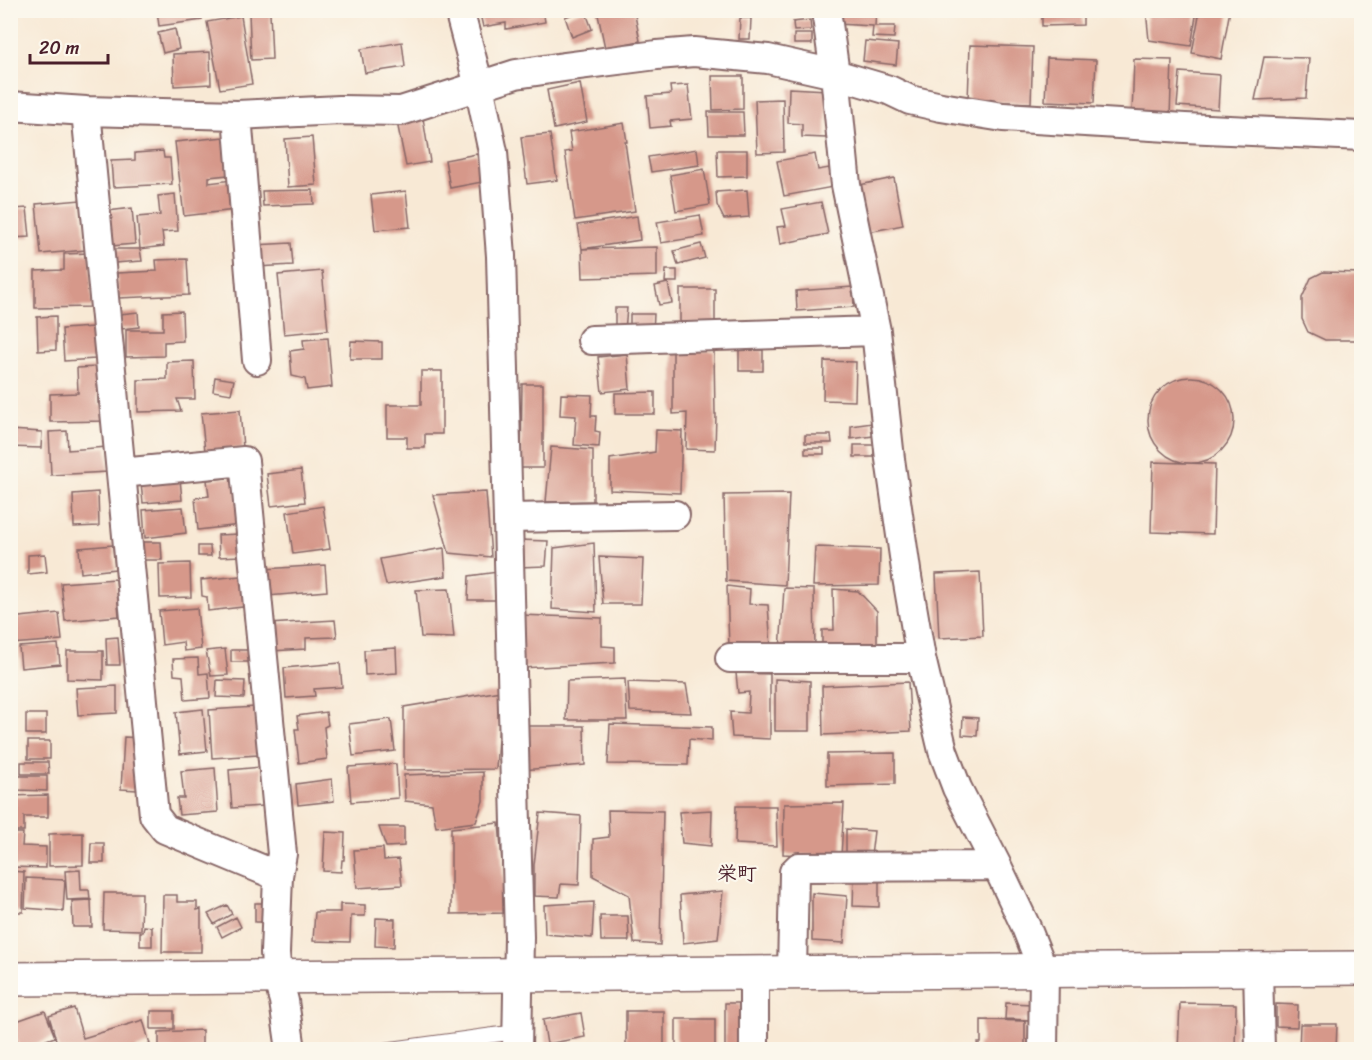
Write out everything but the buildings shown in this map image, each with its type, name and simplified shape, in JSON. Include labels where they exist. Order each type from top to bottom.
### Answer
[{"type":"street","points":[[459,10],[493,152],[501,256],[519,974],[517,1041]]},
{"type":"street","points":[[826,10],[846,184],[876,331],[890,459],[921,658],[943,751],[957,788],[1026,927],[1044,972],[1043,1050]]},
{"type":"street","points":[[10,106],[237,116],[340,110],[401,111],[516,74],[694,52],[768,59],[835,74],[889,90],[910,100],[1003,117],[1174,128],[1362,136]]},
{"type":"street","points":[[86,111],[154,815],[165,829],[278,876]]},
{"type":"street","points":[[237,116],[257,360]]},
{"type":"street","points":[[592,340],[876,331]]},
{"type":"street","points":[[121,473],[244,461],[282,854],[278,876],[275,953],[291,1050]]},
{"type":"street","points":[[508,518],[675,515]]},
{"type":"street","points":[[730,658],[921,658]]},
{"type":"street","points":[[792,972],[794,872],[800,867],[997,866]]},
{"type":"street","points":[[10,979],[1362,968]]},
{"type":"street","points":[[1258,969],[1260,1050]]},
{"type":"street","points":[[754,973],[754,1050]]},
{"type":"lane","points":[[384,1050],[501,1034],[517,1041]]},
{"type":"district","name":"栄町","points":[[737,873]]}]
